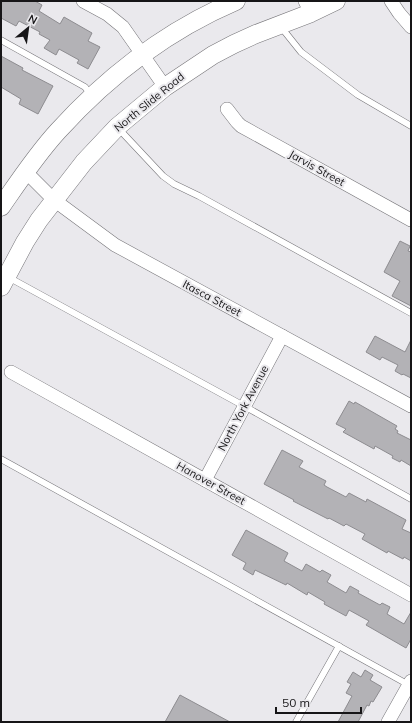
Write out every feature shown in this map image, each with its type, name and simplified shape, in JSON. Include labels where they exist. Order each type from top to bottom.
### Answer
[{"type":"main road","points":[[1,207],[25,171],[57,132],[92,96],[165,39],[191,23],[236,1]]},
{"type":"main road","name":"North Slide Road","points":[[4,281],[39,220],[84,162],[117,126],[165,87],[213,55],[234,44],[280,25],[308,7],[336,1]]},
{"type":"street","points":[[83,1],[107,14],[124,27],[165,87]]},
{"type":"street","points":[[391,1],[411,27]]},
{"type":"street","name":"Jarvis Street","points":[[227,109],[241,126],[411,220]]},
{"type":"street","name":"Itasca Street","points":[[25,171],[54,200],[115,245],[411,406]]},
{"type":"street","name":"North York Avenue","points":[[205,480],[282,336]]},
{"type":"street","name":"Hanover Street","points":[[11,372],[411,595]]},
{"type":"street","points":[[388,722],[410,684]]},
{"type":"lane","points":[[280,25],[301,52],[358,96],[411,126]]},
{"type":"lane","points":[[1,40],[85,87],[92,96]]},
{"type":"lane","points":[[117,126],[163,176],[174,184],[199,196],[411,313]]},
{"type":"lane","points":[[4,281],[244,406],[411,499]]},
{"type":"lane","points":[[1,459],[338,646],[410,684]]},
{"type":"lane","points":[[296,722],[338,646]]},
{"type":"building","points":[[1,1],[35,1],[42,5],[39,11],[60,24],[64,17],[92,33],[88,41],[100,47],[88,69],[77,63],[79,60],[59,49],[56,55],[44,48],[50,40],[39,34],[40,32],[19,21],[16,26],[1,18]]},
{"type":"building","points":[[1,56],[23,68],[22,70],[53,86],[38,114],[19,104],[21,99],[1,87]]},
{"type":"building","points":[[400,241],[410,246],[408,251],[411,252],[411,306],[392,296],[400,281],[384,272]]},
{"type":"building","points":[[375,336],[405,352],[411,340],[411,378],[395,371],[398,365],[382,357],[380,360],[366,352]]},
{"type":"building","points":[[349,401],[354,404],[355,402],[397,426],[395,429],[398,431],[397,433],[411,440],[411,466],[401,460],[400,462],[392,458],[393,456],[375,446],[374,449],[343,432],[346,429],[336,424]]},
{"type":"building","points":[[282,450],[303,461],[299,467],[326,481],[324,485],[327,487],[346,497],[349,493],[366,502],[367,499],[406,520],[402,529],[411,533],[411,561],[404,557],[403,559],[388,551],[387,553],[362,539],[365,534],[346,524],[344,526],[329,518],[328,519],[264,484]]},
{"type":"building","points":[[246,530],[288,553],[284,561],[302,571],[306,564],[320,572],[322,570],[331,575],[327,582],[346,593],[350,586],[359,591],[358,593],[380,605],[382,603],[390,607],[387,614],[404,624],[411,612],[411,639],[406,648],[366,625],[369,621],[349,610],[346,616],[324,604],[325,602],[308,592],[307,595],[287,583],[286,585],[255,570],[253,575],[243,569],[246,563],[232,555]]},
{"type":"building","points":[[365,670],[373,675],[370,680],[382,687],[373,702],[371,701],[369,706],[367,705],[358,722],[338,722],[352,696],[346,693],[351,684],[347,682],[353,672],[361,677]]},
{"type":"building","points":[[180,695],[230,722],[165,722]]}]
